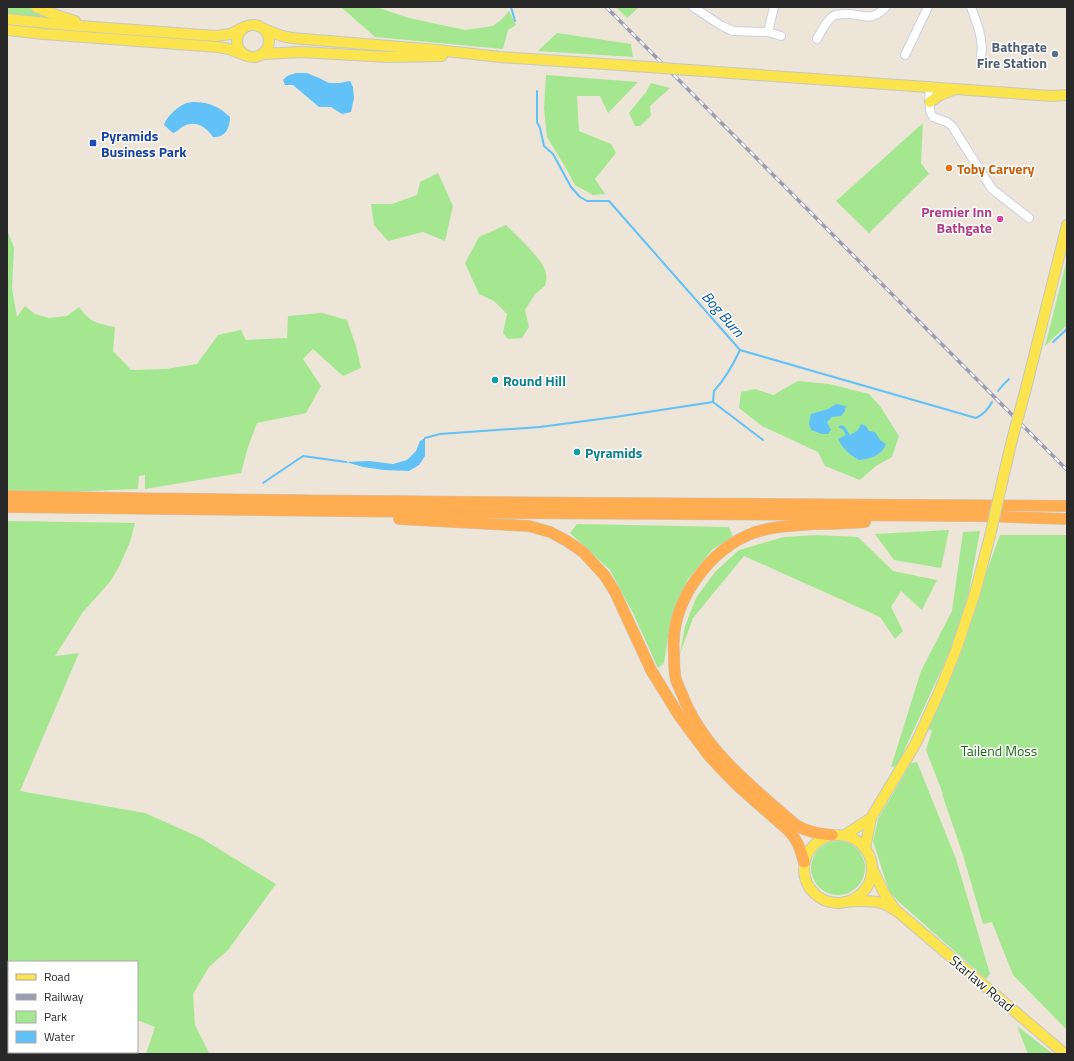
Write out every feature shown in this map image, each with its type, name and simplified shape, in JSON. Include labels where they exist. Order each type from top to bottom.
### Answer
[{"type":"highway","points":[[7,496],[514,502],[1067,506]]},
{"type":"highway","points":[[7,507],[506,513],[981,516],[1067,519]]},
{"type":"highway","points":[[146,509],[518,524],[550,532],[567,541],[583,552],[606,576],[615,592],[651,670],[680,717],[709,756],[744,792],[794,837],[799,845],[804,862]]},
{"type":"highway","points":[[832,835],[818,834],[796,825],[748,783],[729,764],[702,731],[686,705],[676,680],[673,640],[679,611],[685,597],[696,578],[709,562],[748,535],[766,530],[783,526],[981,516]]},
{"type":"main road","points":[[36,7],[98,28]]},
{"type":"main road","points":[[7,19],[98,28],[216,36],[231,34],[244,27],[255,25],[282,36],[292,38],[500,57],[1065,96]]},
{"type":"main road","points":[[244,27],[239,33],[237,41],[239,49],[247,56]]},
{"type":"main road","points":[[262,54],[269,42],[267,33],[264,29]]},
{"type":"main road","points":[[7,30],[218,47],[254,57],[262,54],[301,52],[388,57],[480,55]]},
{"type":"main road","points":[[930,102],[940,95],[957,89]]},
{"type":"main road","points":[[865,848],[871,818],[916,743],[956,650],[975,593],[1012,440],[1065,245],[1067,225]]},
{"type":"main road","points":[[845,835],[871,818]]},
{"type":"main road","points":[[832,835],[845,835],[856,840],[865,848],[870,857],[872,868],[870,879],[865,890],[856,898],[845,902],[834,902],[823,899],[814,893],[807,884],[804,873],[804,862],[808,852],[814,844],[822,838],[832,835]]},
{"type":"main road","name":"Starlaw Road","points":[[872,868],[884,893],[898,912]]},
{"type":"main road","name":"Starlaw Road","points":[[845,902],[854,901],[880,903],[898,912],[1065,1054]]},
{"type":"street","points":[[693,7],[702,10],[722,26],[733,30],[768,32],[781,36]]},
{"type":"street","points":[[768,32],[774,7]]},
{"type":"street","points":[[817,39],[827,22],[834,15],[846,14],[868,18],[878,15],[886,7]]},
{"type":"street","points":[[905,55],[912,48],[928,7]]},
{"type":"street","points":[[971,7],[984,52]]},
{"type":"street","points":[[915,86],[923,92],[930,102]]},
{"type":"street","points":[[929,86],[930,111],[933,117],[947,122],[952,126],[992,189],[1029,218]]},
{"type":"green space","points":[[7,7],[28,7],[39,13],[59,20],[7,14]]},
{"type":"green space","points":[[341,7],[376,7],[409,18],[465,30],[493,26],[509,11],[516,25],[508,30],[503,49],[375,37]]},
{"type":"green space","points":[[616,7],[638,7],[627,18]]},
{"type":"green space","points":[[557,33],[631,44],[633,57],[538,51]]},
{"type":"green space","points":[[546,75],[638,82],[608,113],[600,96],[577,96],[579,131],[611,144],[616,153],[595,179],[605,194],[593,195],[575,185],[547,137],[544,108]]},
{"type":"green space","points":[[651,83],[670,88],[650,106],[651,116],[640,126],[635,126],[629,113],[646,92]]},
{"type":"green space","points":[[923,123],[921,163],[929,174],[869,233],[836,201]]},
{"type":"green space","points":[[438,173],[453,206],[445,241],[423,232],[388,241],[374,225],[371,204],[392,204],[417,195],[420,182]]},
{"type":"green space","points":[[506,225],[535,254],[544,267],[546,275],[545,286],[535,294],[525,310],[529,327],[522,338],[508,339],[503,333],[507,314],[494,301],[479,294],[465,263],[479,237]]},
{"type":"green space","points":[[7,231],[14,248],[12,288],[17,317],[25,306],[35,314],[49,318],[67,316],[79,307],[94,322],[115,327],[113,351],[131,370],[166,369],[197,364],[218,335],[241,330],[246,340],[287,338],[288,316],[322,313],[347,320],[356,346],[361,368],[343,376],[313,349],[303,359],[321,386],[306,413],[257,423],[248,447],[241,473],[145,489],[145,475],[139,476],[138,489],[62,492],[7,490]]},
{"type":"green space","points":[[1067,259],[1067,325],[1045,346]]},
{"type":"green space","points":[[798,381],[829,384],[869,394],[880,406],[899,436],[892,457],[876,466],[860,480],[825,466],[818,452],[762,426],[739,408],[741,392],[755,389],[773,395]]},
{"type":"green space","points":[[7,521],[135,523],[130,542],[119,567],[109,583],[83,612],[55,656],[79,653],[20,791],[145,813],[201,838],[276,884],[228,950],[209,967],[193,994],[195,1025],[210,1054],[146,1054],[155,1027],[138,1020],[138,961],[8,961],[7,966]]},
{"type":"green space","points":[[577,524],[729,527],[733,537],[713,549],[688,579],[671,618],[664,663],[658,668],[633,613],[610,570],[570,533]]},
{"type":"green space","points":[[949,530],[941,568],[894,560],[875,534]]},
{"type":"green space","points":[[980,531],[969,592],[951,649],[897,766],[891,767],[921,671],[952,611],[963,532]]},
{"type":"green space","points":[[816,535],[858,537],[893,571],[937,580],[922,610],[901,591],[891,607],[903,631],[895,639],[880,617],[744,556],[693,618],[680,654],[685,626],[696,598],[715,572],[739,550],[784,537]]},
{"type":"green space","name":"Tailend Moss","points":[[1000,535],[1067,535],[1067,1030],[1013,975],[992,922],[983,924],[963,855],[943,794],[926,750],[932,731],[929,729]]},
{"type":"green space","points":[[917,762],[956,859],[990,974],[986,979],[899,902],[889,891],[873,841],[878,819],[911,763]]},
{"type":"green space","points":[[838,841],[848,843],[857,849],[863,858],[865,868],[863,878],[857,887],[848,893],[838,895],[828,893],[819,887],[813,878],[811,868],[813,858],[819,849],[828,843]]},
{"type":"green space","points":[[1017,1026],[1053,1054],[1028,1054]]},
{"type":"water","points":[[296,73],[307,73],[329,83],[350,81],[353,87],[354,98],[351,112],[342,114],[331,107],[319,107],[293,85],[285,85],[283,80],[287,76]]},
{"type":"water","points":[[196,102],[214,106],[230,117],[228,128],[224,134],[213,137],[207,130],[197,124],[188,124],[173,133],[164,125],[170,115],[180,106]]},
{"type":"water","points":[[836,404],[846,406],[845,411],[841,416],[832,417],[827,422],[831,430],[828,434],[822,434],[811,430],[809,423],[811,414],[828,409]]},
{"type":"water","points":[[861,424],[866,426],[869,431],[875,432],[880,440],[886,444],[882,451],[878,454],[871,458],[859,460],[847,451],[838,439],[846,435],[843,430],[838,427],[841,425],[845,427],[850,435],[858,430]]},
{"type":"water","points":[[425,438],[425,456],[419,465],[409,471],[363,467],[346,462],[369,461],[393,464],[407,460],[416,451],[420,441]]},
{"type":"waterway","points":[[511,7],[515,21]]},
{"type":"waterway","name":"Bog Burn","points":[[537,91],[537,122],[544,146],[553,154],[571,187],[580,197],[587,201],[609,201],[740,350],[976,418],[986,412],[992,402]]},
{"type":"waterway","points":[[1053,342],[1067,329]]},
{"type":"waterway","points":[[740,350],[722,382],[714,391],[713,402],[763,440]]},
{"type":"waterway","points":[[998,391],[1009,379]]},
{"type":"waterway","points":[[425,438],[440,434],[540,427],[713,402]]},
{"type":"waterway","points":[[263,483],[303,456],[346,462]]},
{"type":"railway","points":[[606,7],[1067,470]]},
{"type":"place","name":"Bathgate Fire Station","points":[[1055,54]]},
{"type":"place","name":"Pyramids Business Park","points":[[93,143]]},
{"type":"place","name":"Toby Carvery","points":[[949,168]]},
{"type":"place","name":"Premier Inn Bathgate","points":[[1000,219]]},
{"type":"place","name":"Round Hill","points":[[495,380]]},
{"type":"place","name":"Pyramids","points":[[577,452]]}]
